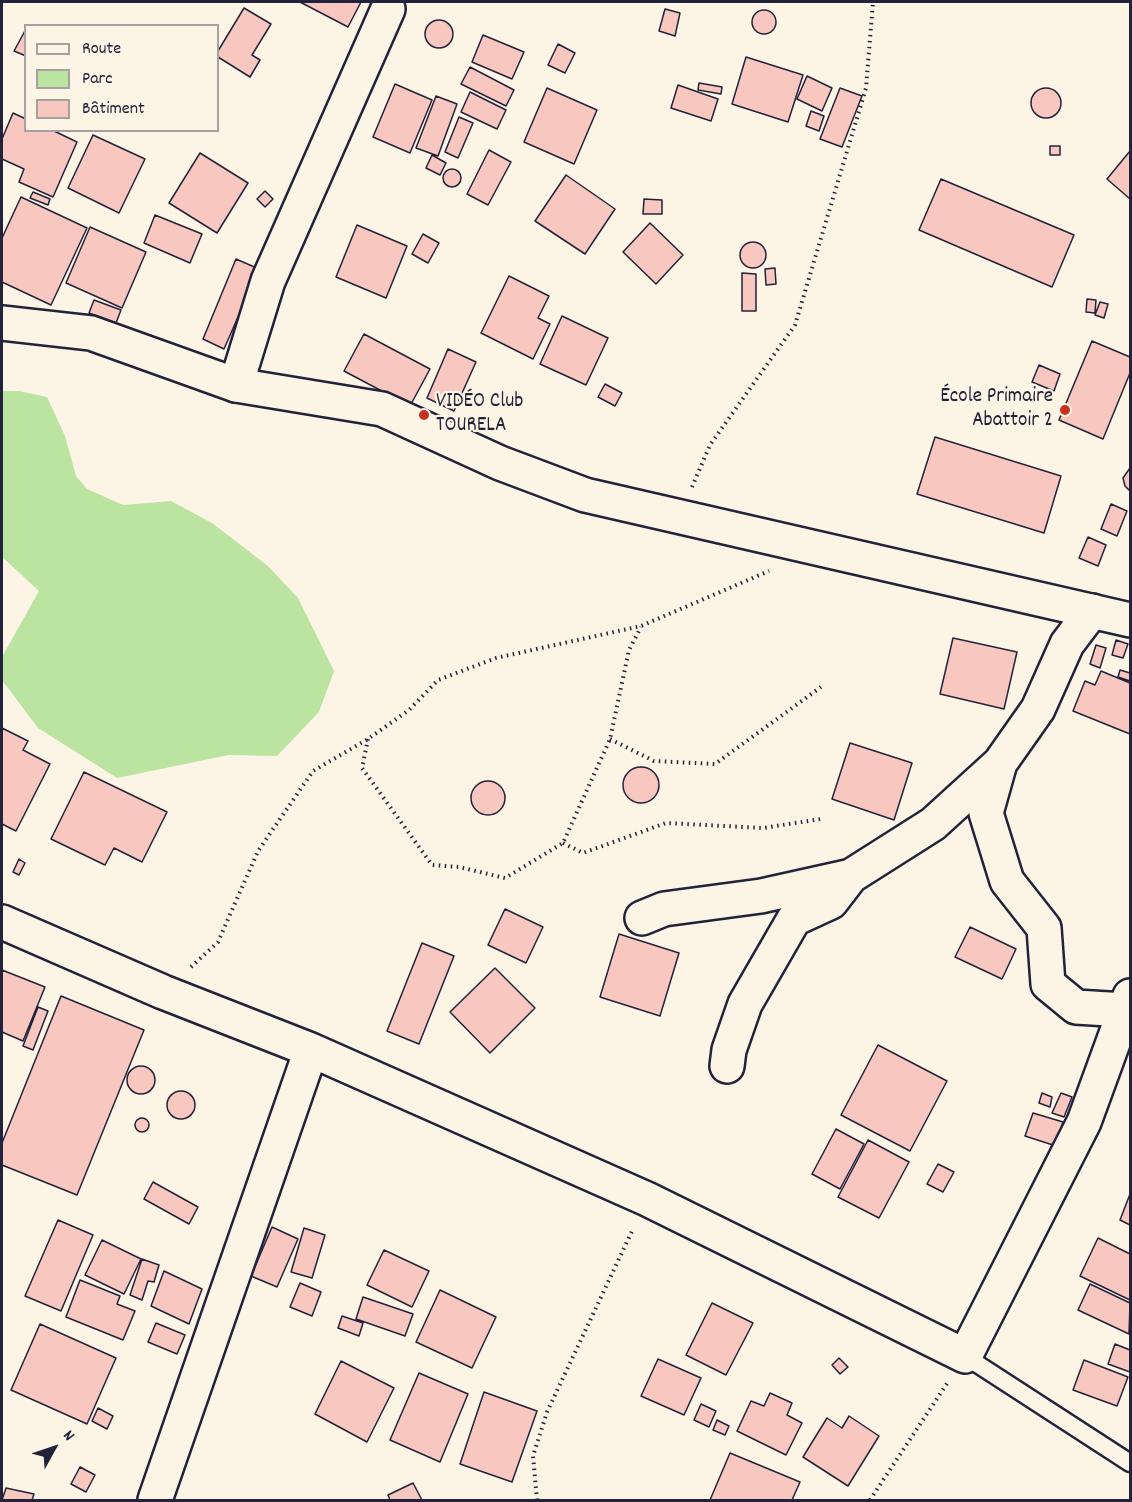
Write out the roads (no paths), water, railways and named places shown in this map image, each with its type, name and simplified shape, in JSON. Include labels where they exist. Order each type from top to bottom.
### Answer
[{"type":"street","points":[[236,385],[268,281],[388,9]]},
{"type":"street","points":[[2,323],[91,333],[236,385],[382,409],[500,463],[585,495],[1131,620]]},
{"type":"street","points":[[642,918],[664,909],[761,896],[851,876],[933,824],[1000,763],[1038,710],[1067,644],[1092,611]]},
{"type":"street","points":[[2,922],[163,992],[311,1050],[647,1199],[965,1356],[1084,1122],[1128,1003],[1076,1007],[1048,984],[1044,928],[1007,881],[986,813],[1000,763]]},
{"type":"street","points":[[727,1066],[729,1050],[745,1004],[794,919],[831,902],[851,876]]},
{"type":"street","points":[[155,1500],[311,1050]]},
{"type":"lane","points":[[965,1356],[1131,1463]]},
{"type":"place","name":"École Primaire Abattoir 2","points":[[1065,410]]},
{"type":"place","name":"VIDÉO Club TOURELA","points":[[424,415]]}]
